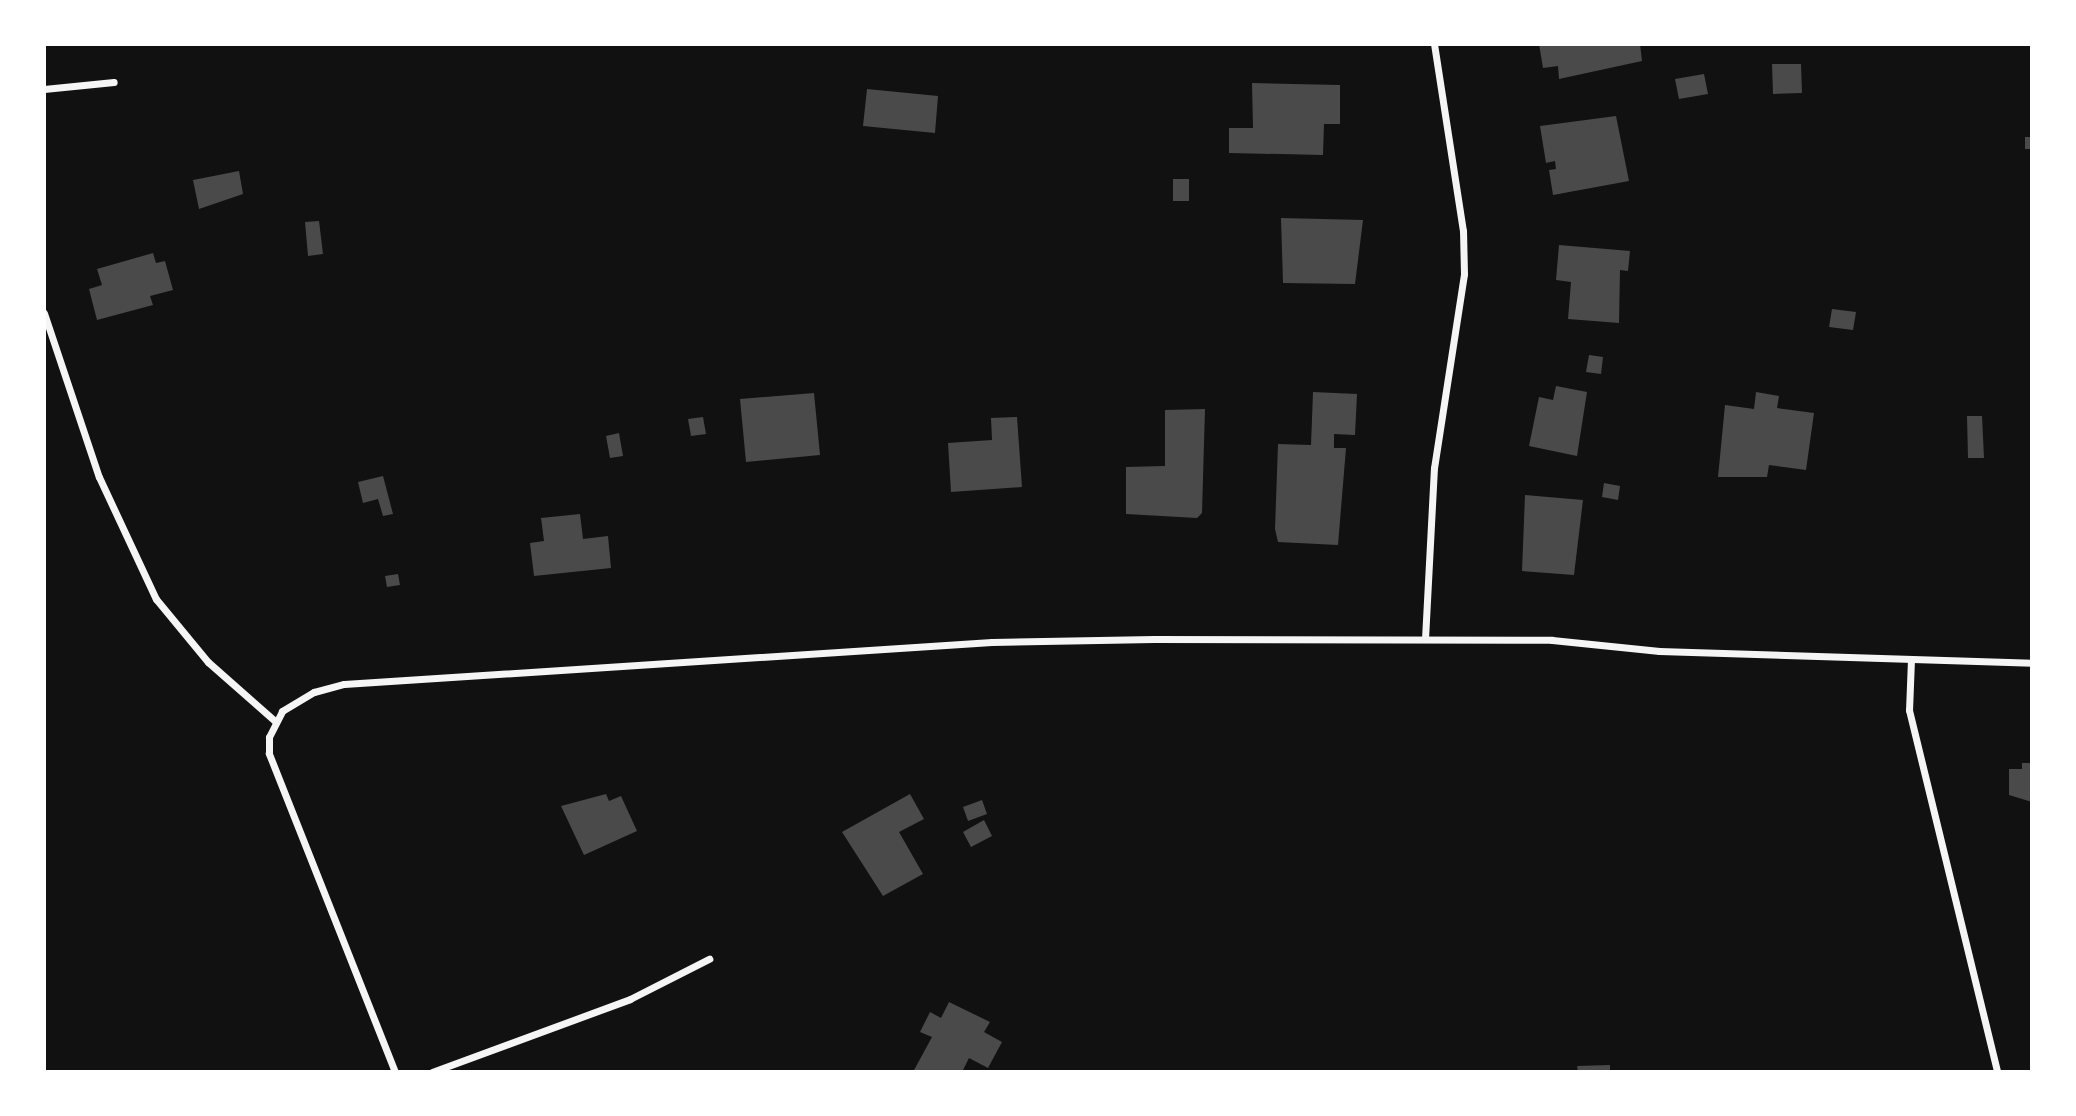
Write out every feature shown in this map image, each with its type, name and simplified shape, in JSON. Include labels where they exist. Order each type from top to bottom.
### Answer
[{"type":"street","points":[[1425,639],[1434,468],[1464,274],[1434,44]]},
{"type":"street","points":[[44,89],[114,82]]},
{"type":"street","points":[[44,313],[99,477],[139,569],[178,629],[275,721]]},
{"type":"street","points":[[395,1072],[279,791],[269,754],[275,721],[294,701],[344,684],[992,642],[1425,639],[2032,663]]},
{"type":"street","points":[[1910,659],[1909,710],[1997,1072]]},
{"type":"street","points":[[432,1072],[631,999],[709,959]]},
{"type":"building","points":[[1539,44],[1640,44],[1642,61],[1559,79],[1558,66],[1543,68]]},
{"type":"building","points":[[1772,64],[1801,64],[1802,93],[1773,94]]},
{"type":"building","points":[[1704,74],[1708,94],[1679,99],[1675,79]]},
{"type":"building","points":[[1252,83],[1340,85],[1340,124],[1324,124],[1323,155],[1229,153],[1229,128],[1253,128]]},
{"type":"building","points":[[867,89],[938,96],[935,133],[863,126]]},
{"type":"building","points":[[1616,116],[1629,181],[1553,195],[1549,170],[1556,169],[1555,161],[1546,163],[1540,126]]},
{"type":"building","points":[[2025,137],[2032,137],[2032,149],[2025,149]]},
{"type":"building","points":[[239,171],[243,194],[199,209],[193,180]]},
{"type":"building","points":[[1173,179],[1189,179],[1189,201],[1173,201]]},
{"type":"building","points":[[1281,218],[1363,220],[1355,284],[1283,283]]},
{"type":"building","points":[[319,221],[323,254],[308,256],[305,222]]},
{"type":"building","points":[[1559,245],[1630,251],[1628,271],[1620,270],[1619,323],[1568,319],[1571,282],[1556,280]]},
{"type":"building","points":[[153,253],[156,263],[165,261],[173,290],[150,296],[153,305],[97,320],[89,289],[102,285],[97,269]]},
{"type":"building","points":[[1832,309],[1856,312],[1853,330],[1829,327]]},
{"type":"building","points":[[1589,355],[1603,357],[1601,374],[1586,372]]},
{"type":"building","points":[[1556,386],[1587,392],[1577,456],[1529,446],[1539,397],[1553,400]]},
{"type":"building","points":[[1313,392],[1357,394],[1355,435],[1334,434],[1334,448],[1346,448],[1338,545],[1278,542],[1275,529],[1278,444],[1311,445]]},
{"type":"building","points":[[1756,392],[1779,396],[1777,408],[1814,413],[1806,470],[1769,465],[1767,477],[1718,477],[1725,405],[1754,409]]},
{"type":"building","points":[[814,393],[820,455],[746,462],[740,399]]},
{"type":"building","points":[[1205,409],[1202,513],[1197,518],[1126,514],[1126,467],[1165,466],[1165,410]]},
{"type":"building","points":[[1967,416],[1982,416],[1984,458],[1968,458]]},
{"type":"building","points":[[703,417],[706,434],[691,436],[688,419]]},
{"type":"building","points":[[1017,417],[1022,487],[951,492],[948,443],[992,440],[991,418]]},
{"type":"building","points":[[619,433],[623,456],[610,458],[606,436]]},
{"type":"building","points":[[383,476],[393,514],[383,516],[378,499],[363,503],[358,482]]},
{"type":"building","points":[[1604,483],[1620,486],[1618,500],[1602,497]]},
{"type":"building","points":[[1525,495],[1583,500],[1574,575],[1522,571]]},
{"type":"building","points":[[580,514],[583,539],[608,536],[611,568],[534,576],[530,543],[544,541],[541,518]]},
{"type":"building","points":[[398,574],[400,585],[387,587],[385,576]]},
{"type":"building","points":[[2022,763],[2032,763],[2032,802],[2009,795],[2009,769],[2022,769]]},
{"type":"building","points":[[606,794],[609,801],[621,796],[637,831],[584,855],[561,806]]},
{"type":"building","points":[[910,794],[924,819],[899,832],[923,874],[883,896],[842,832]]},
{"type":"building","points":[[982,800],[987,814],[968,821],[963,807]]},
{"type":"building","points":[[984,820],[992,836],[971,847],[963,832]]},
{"type":"building","points":[[949,1002],[990,1022],[984,1032],[1002,1042],[988,1068],[969,1058],[962,1072],[913,1072],[932,1037],[920,1032],[930,1012],[941,1018]]},
{"type":"building","points":[[1610,1065],[1610,1072],[1578,1072],[1577,1066]]}]
